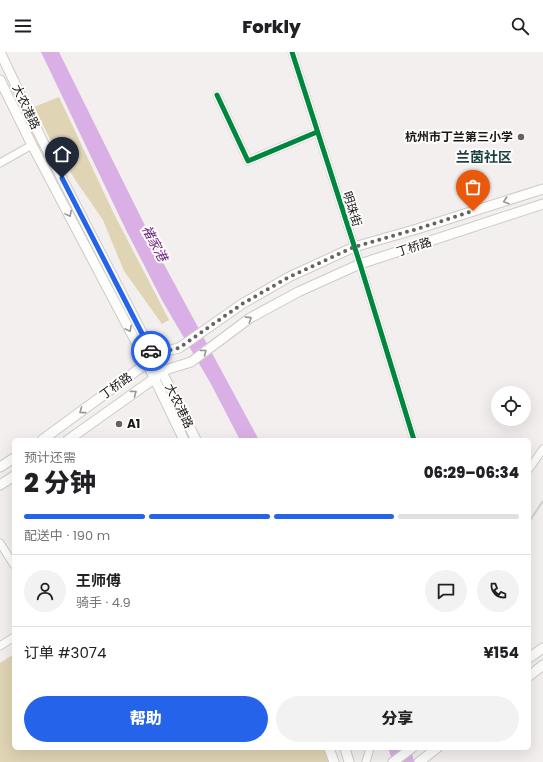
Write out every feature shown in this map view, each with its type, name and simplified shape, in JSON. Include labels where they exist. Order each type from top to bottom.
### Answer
[{"type":"main road","name":"大农港路","points":[[0,52],[42,140],[162,371],[195,438]]},
{"type":"main road","name":"大农港路","points":[[0,80],[32,145],[155,378],[183,438]]},
{"type":"main road","name":"丁桥路","points":[[45,438],[147,363],[153,354],[179,348],[242,304],[282,281],[354,247],[417,229],[543,189]]},
{"type":"main road","name":"丁桥路","points":[[71,438],[155,378],[162,371],[191,362],[250,318],[298,292],[360,264],[543,204]]},
{"type":"main road","points":[[0,467],[12,459]]},
{"type":"main road","points":[[0,485],[12,477]]},
{"type":"main road","points":[[531,656],[543,648]]},
{"type":"main road","points":[[531,675],[542,667]]},
{"type":"main road","points":[[330,750],[334,762]]},
{"type":"main road","points":[[346,750],[349,762]]},
{"type":"main road","points":[[393,762],[409,750]]},
{"type":"main road","points":[[419,762],[435,750]]},
{"type":"street","name":"明珠街","points":[[292,52],[360,264],[413,438]]},
{"type":"street","points":[[217,95],[248,161],[317,132]]},
{"type":"street","points":[[0,163],[32,145]]},
{"type":"street","points":[[531,466],[543,449]]},
{"type":"street","points":[[0,543],[12,563]]},
{"type":"street","points":[[0,646],[12,638]]},
{"type":"street","points":[[531,658],[542,667]]},
{"type":"street","points":[[366,762],[369,750]]},
{"type":"shaded area","points":[[41,52],[59,52],[166,268],[258,438],[239,438],[211,384],[163,302],[126,230]]},
{"type":"shaded area","points":[[59,97],[114,214],[169,320],[162,324],[124,271],[103,220],[76,181],[50,139],[34,107]]},
{"type":"shaded area","points":[[12,655],[12,750],[326,750],[332,762],[0,762],[0,663]]},
{"type":"shaded area","points":[[389,750],[411,750],[414,762],[393,762]]},
{"type":"railway","points":[[531,519],[543,501]]},
{"type":"cycle path","points":[[292,52],[360,264],[413,438]]},
{"type":"cycle path","points":[[217,95],[248,161],[317,132]]},
{"type":"way so far","points":[[151,351],[153,354],[179,348],[242,304],[289,277],[354,247],[473,211]]},
{"type":"place","name":"杭州市丁兰第三小学","points":[[521,137]]},
{"type":"place","name":"A1","points":[[119,424]]},
{"type":"district","name":"兰茵社区","points":[[484,157]]},
{"type":"route","points":[[62,178],[151,351]]},
{"type":"water label","name":"褚家港","points":[[155,243]]}]
